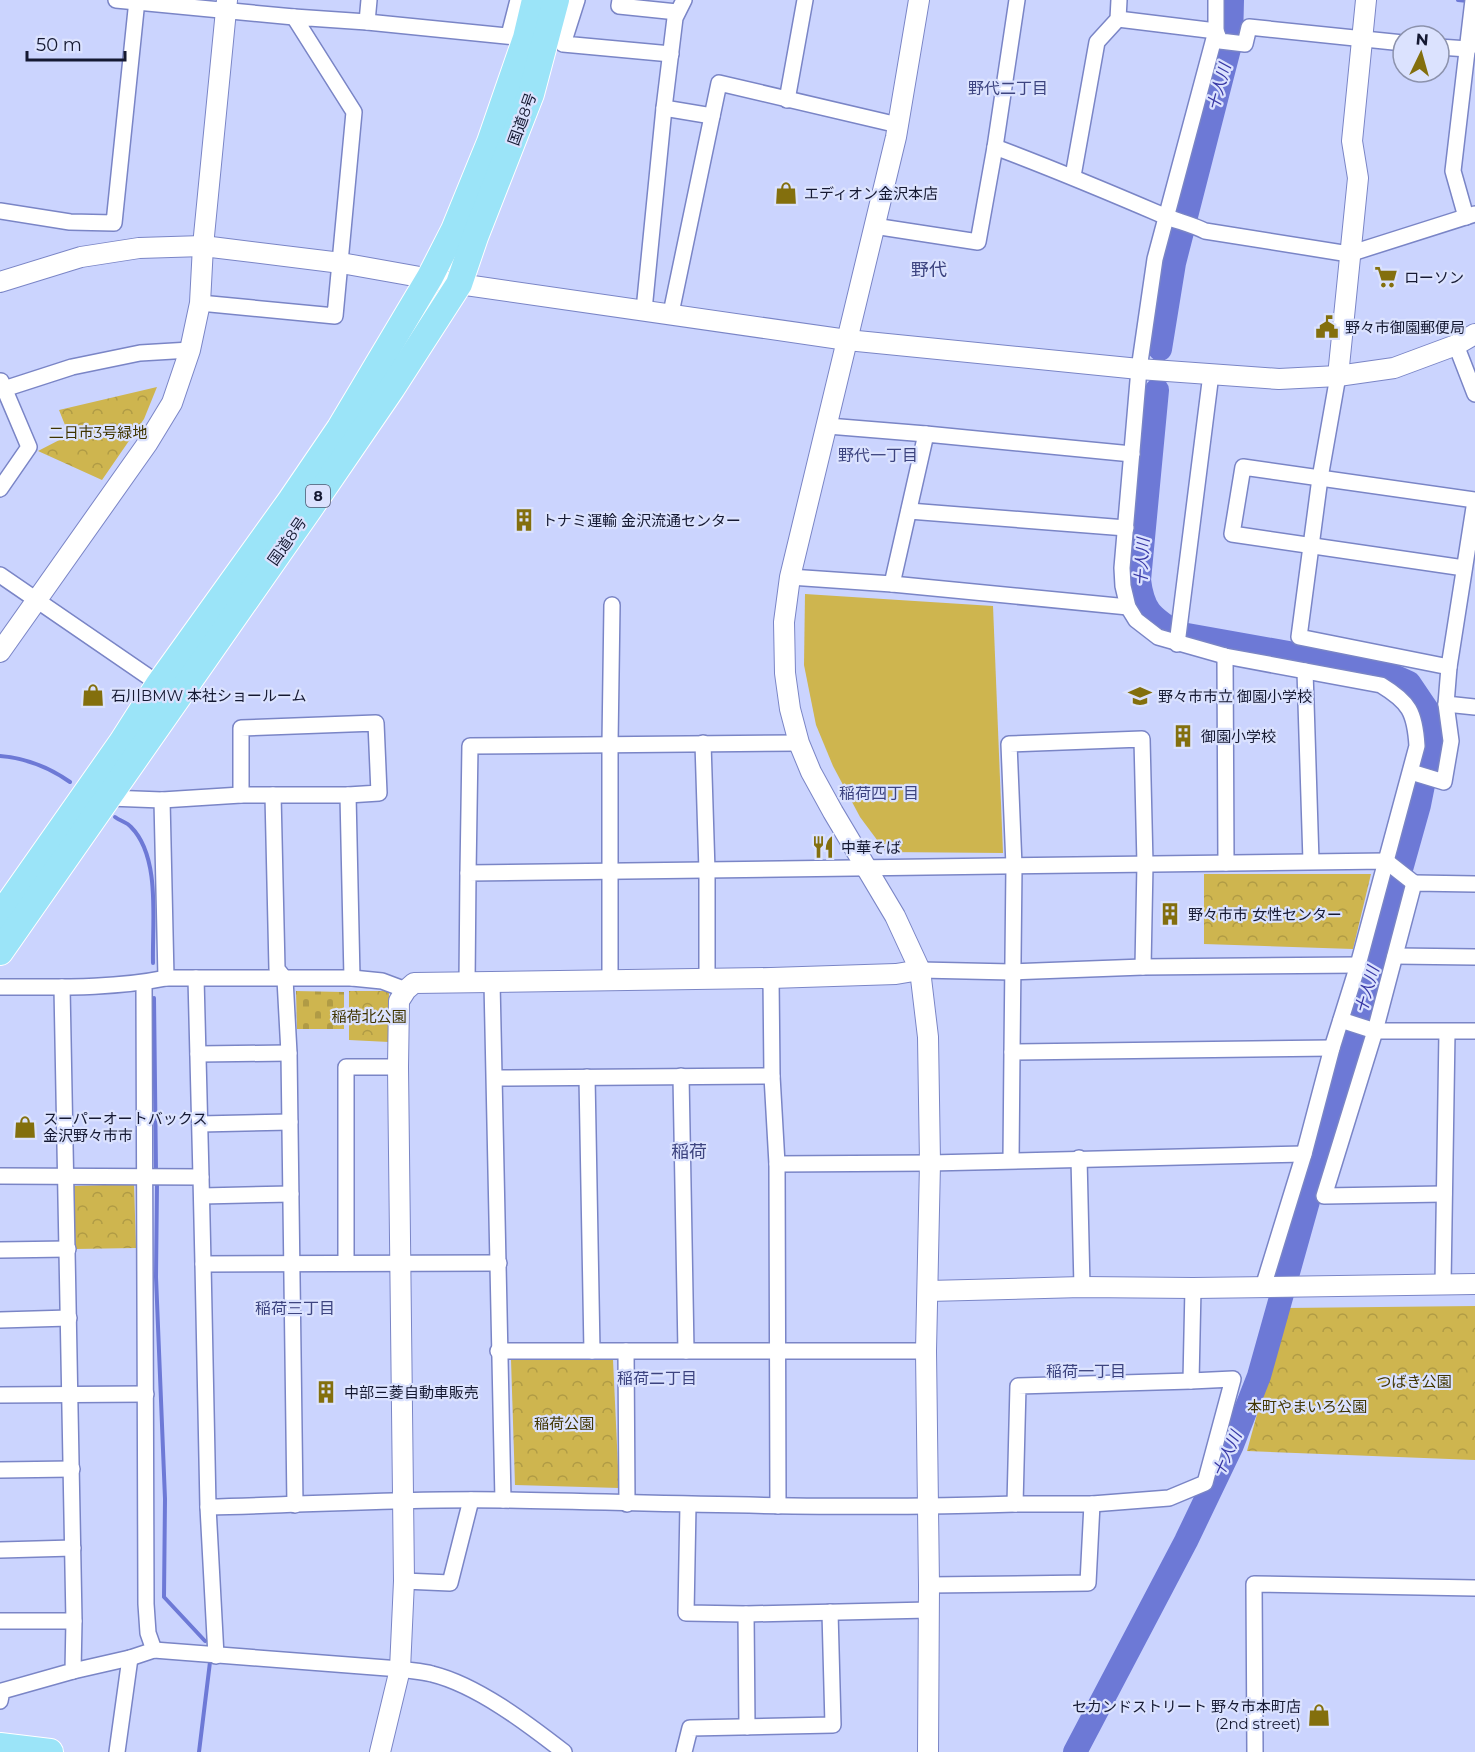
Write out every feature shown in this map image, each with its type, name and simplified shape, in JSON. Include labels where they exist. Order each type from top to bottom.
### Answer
[{"type":"highway","name":"国道8号","points":[[0,952],[392,388],[459,284],[531,94],[536,40],[535,0]]},
{"type":"highway","name":"国道8号","points":[[0,916],[122,742],[159,684],[340,428],[430,277],[454,230],[490,142],[556,0]]},
{"type":"highway","points":[[0,1746],[50,1752]]},
{"type":"street","points":[[116,0],[227,5],[294,17],[368,22],[671,54]]},
{"type":"street","points":[[368,22],[369,0]]},
{"type":"street","points":[[518,0],[536,40]]},
{"type":"street","points":[[536,40],[577,0]]},
{"type":"street","points":[[620,0],[619,6],[680,6],[675,18],[664,108],[644,310]]},
{"type":"street","points":[[787,100],[805,0]]},
{"type":"street","points":[[919,0],[898,124],[828,426],[790,577],[784,622],[785,673],[790,709],[799,743],[827,802],[895,916],[920,970],[928,1037],[930,1163],[926,1351],[929,1585],[928,1752]]},
{"type":"street","points":[[874,226],[978,242],[1017,0]]},
{"type":"street","points":[[1073,176],[1097,42],[1118,19],[1119,0]]},
{"type":"street","points":[[1216,0],[1218,36],[1169,218],[1155,259],[1139,369],[1122,568],[1128,607],[1136,620],[1158,637],[1178,640],[1226,656],[1381,685],[1401,697],[1416,722],[1417,746],[1414,773],[1389,864],[1358,965],[1344,1021],[1332,1048],[1267,1287]]},
{"type":"street","points":[[1366,0],[1353,141],[1358,178],[1338,376],[1320,478],[1299,637],[1449,667]]},
{"type":"street","points":[[0,211],[70,222],[114,223],[137,1]]},
{"type":"street","points":[[995,147],[1073,176],[1169,218],[1205,231],[1349,254],[1471,216],[1453,171],[1473,3]]},
{"type":"street","points":[[0,651],[147,444],[172,403],[190,350],[200,303],[203,246],[227,5]]},
{"type":"street","points":[[200,303],[335,316],[354,112],[294,17]]},
{"type":"street","points":[[1118,19],[1218,36],[1245,44],[1249,27],[1391,43]]},
{"type":"street","points":[[1451,48],[1468,49]]},
{"type":"street","points":[[671,313],[719,83],[898,124]]},
{"type":"street","points":[[664,108],[712,116]]},
{"type":"street","points":[[0,282],[81,257],[139,248],[203,246],[341,263],[430,277],[459,284],[847,340],[1139,369],[1279,379],[1338,376],[1394,368],[1456,345],[1475,334]]},
{"type":"street","points":[[1456,345],[1475,393]]},
{"type":"street","points":[[0,489],[29,447],[2,384],[140,353],[190,350]]},
{"type":"street","points":[[1178,640],[1211,374]]},
{"type":"street","points":[[828,426],[1132,454]]},
{"type":"street","points":[[892,584],[926,434]]},
{"type":"street","points":[[1414,773],[1444,782],[1451,741],[1446,704],[1449,667],[1464,568],[1471,553],[1475,500],[1243,467],[1232,534],[1464,568]]},
{"type":"street","points":[[909,511],[1125,528]]},
{"type":"street","points":[[0,575],[159,684]]},
{"type":"street","points":[[790,577],[892,584],[1128,607]]},
{"type":"street","points":[[610,980],[612,605]]},
{"type":"street","points":[[1226,656],[1226,864]]},
{"type":"street","points":[[1305,671],[1311,861]]},
{"type":"street","points":[[1446,704],[1475,707]]},
{"type":"street","points":[[109,798],[162,800],[242,795],[378,793],[376,723],[241,728],[242,795]]},
{"type":"street","points":[[1011,1160],[1014,866],[1009,744],[1142,739],[1145,864],[1143,967]]},
{"type":"street","points":[[703,743],[707,871],[707,978]]},
{"type":"street","points":[[467,983],[470,746],[799,743]]},
{"type":"street","points":[[273,795],[277,969],[285,979],[289,1053],[295,1505]]},
{"type":"street","points":[[348,795],[352,978]]},
{"type":"street","points":[[162,800],[166,978]]},
{"type":"street","points":[[468,873],[1311,861],[1389,864],[1411,881],[1475,884]]},
{"type":"street","points":[[1411,881],[1395,956],[1370,1030],[1324,1196],[1444,1194]]},
{"type":"street","points":[[1395,956],[1475,957]]},
{"type":"street","points":[[380,1752],[400,1669],[404,1581],[399,1001],[414,983],[896,975],[920,970],[1012,972],[1143,967],[1358,965]]},
{"type":"street","points":[[0,987],[144,983],[166,978],[352,978],[382,981],[406,990]]},
{"type":"street","points":[[196,978],[208,1507],[216,1656]]},
{"type":"street","points":[[771,978],[772,1076],[777,1164],[777,1506]]},
{"type":"street","points":[[492,982],[499,1263],[498,1351],[503,1500]]},
{"type":"street","points":[[144,983],[146,1604],[148,1633],[154,1650]]},
{"type":"street","points":[[62,987],[71,1395],[73,1671]]},
{"type":"street","points":[[1344,1021],[1370,1030],[1475,1031]]},
{"type":"street","points":[[1443,1284],[1447,1032]]},
{"type":"street","points":[[1012,1052],[1332,1048]]},
{"type":"street","points":[[198,1054],[289,1053]]},
{"type":"street","points":[[346,1263],[346,1067],[398,1066]]},
{"type":"street","points":[[495,1078],[772,1076]]},
{"type":"street","points":[[587,1077],[592,1351]]},
{"type":"street","points":[[681,1077],[686,1351]]},
{"type":"street","points":[[200,1124],[290,1122]]},
{"type":"street","points":[[777,1164],[930,1163],[1304,1154]]},
{"type":"street","points":[[1079,1158],[1082,1287]]},
{"type":"street","points":[[0,1176],[201,1177]]},
{"type":"street","points":[[202,1196],[291,1194]]},
{"type":"street","points":[[0,1250],[68,1249]]},
{"type":"street","points":[[203,1264],[499,1263]]},
{"type":"street","points":[[928,1291],[1082,1287],[1193,1288],[1475,1284]]},
{"type":"street","points":[[1191,1381],[1193,1288]]},
{"type":"street","points":[[0,1320],[69,1318]]},
{"type":"street","points":[[498,1351],[926,1351]]},
{"type":"street","points":[[626,1351],[627,1504]]},
{"type":"street","points":[[208,1507],[471,1500],[928,1507],[1092,1504],[1169,1498],[1205,1483],[1233,1378],[1018,1386],[1015,1504]]},
{"type":"street","points":[[0,1395],[146,1394]]},
{"type":"street","points":[[0,1470],[72,1469]]},
{"type":"street","points":[[404,1581],[450,1583],[471,1500]]},
{"type":"street","points":[[929,1585],[1088,1583],[1092,1504]]},
{"type":"street","points":[[688,1505],[686,1613],[929,1610]]},
{"type":"street","points":[[0,1550],[73,1548]]},
{"type":"street","points":[[1255,1752],[1254,1584],[1475,1588]]},
{"type":"street","points":[[684,1752],[690,1728],[833,1725],[830,1612]]},
{"type":"street","points":[[746,1614],[747,1727]]},
{"type":"street","points":[[0,1621],[74,1622]]},
{"type":"street","points":[[0,1701],[2,1690],[154,1650],[400,1669],[432,1674],[464,1686],[529,1724],[564,1752]]},
{"type":"street","points":[[117,1752],[130,1658]]},
{"type":"green space","name":"二日市3号緑地","points":[[157,387],[144,419],[102,480],[38,451],[69,435],[59,410]]},
{"type":"green space","points":[[805,594],[993,606],[1003,853],[886,852],[860,817],[833,766],[816,725],[804,665]]},
{"type":"green space","points":[[1204,874],[1371,874],[1353,949],[1204,944]]},
{"type":"green space","points":[[296,991],[344,992],[344,1029],[297,1029]]},
{"type":"green space","name":"稲荷北公園","points":[[349,991],[389,991],[389,1042],[349,1040]]},
{"type":"green space","points":[[134,1184],[136,1248],[75,1249],[74,1186]]},
{"type":"green space","points":[[1475,1306],[1475,1460],[1247,1451],[1286,1308]]},
{"type":"green space","name":"稲荷公園","points":[[511,1360],[613,1360],[619,1488],[515,1485]]},
{"type":"waterway","name":"十人川","points":[[1160,349],[1174,263],[1231,41],[1232,0]]},
{"type":"waterway","points":[[1458,0],[1468,1]]},
{"type":"waterway","name":"十人川","points":[[1075,1752],[1186,1541],[1232,1445],[1259,1376],[1419,805],[1433,735],[1432,717],[1409,683],[1378,669],[1176,633],[1154,617],[1143,599],[1139,580],[1157,390]]},
{"type":"waterway","points":[[0,756],[37,764],[70,782]]},
{"type":"waterway","points":[[115,817],[131,827],[141,840],[147,855],[153,891],[153,963]]},
{"type":"waterway","points":[[154,998],[156,1170]]},
{"type":"waterway","points":[[157,1184],[156,1277],[165,1499],[164,1597],[205,1641]]},
{"type":"waterway","points":[[199,1752],[210,1662]]},
{"type":"place","name":"エディオン金沢本店","points":[[786,193]]},
{"type":"place","name":"ローソン","points":[[1386,277]]},
{"type":"place","name":"野々市御園郵便局","points":[[1327,327]]},
{"type":"place","name":"トナミ運輸 金沢流通センター","points":[[524,520]]},
{"type":"place","name":"石川BMW 本社ショールーム","points":[[93,695]]},
{"type":"place","name":"野々市市立 御園小学校","points":[[1140,696]]},
{"type":"place","name":"御園小学校","points":[[1183,736]]},
{"type":"place","name":"中華そば","points":[[823,847]]},
{"type":"place","name":"野々市市 女性センター","points":[[1170,914]]},
{"type":"place","name":"スーパーオートバックス 金沢野々市市","points":[[25,1127]]},
{"type":"place","name":"中部三菱自動車販売","points":[[326,1392]]},
{"type":"place","name":"セカンドストリート 野々市本町店 (2nd street)","points":[[1319,1715]]},
{"type":"district","name":"野代二丁目","points":[[1008,88]]},
{"type":"district","name":"野代","points":[[929,270]]},
{"type":"district","name":"野代一丁目","points":[[878,455]]},
{"type":"district","name":"稲荷四丁目","points":[[879,793]]},
{"type":"district","name":"稲荷","points":[[689,1152]]},
{"type":"district","name":"稲荷三丁目","points":[[295,1308]]},
{"type":"district","name":"稲荷一丁目","points":[[1086,1371]]},
{"type":"district","name":"稲荷二丁目","points":[[657,1378]]},
{"type":"park label","name":"つばき公園","points":[[1414,1381]]},
{"type":"park label","name":"本町やまいろ公園","points":[[1307,1406]]}]
